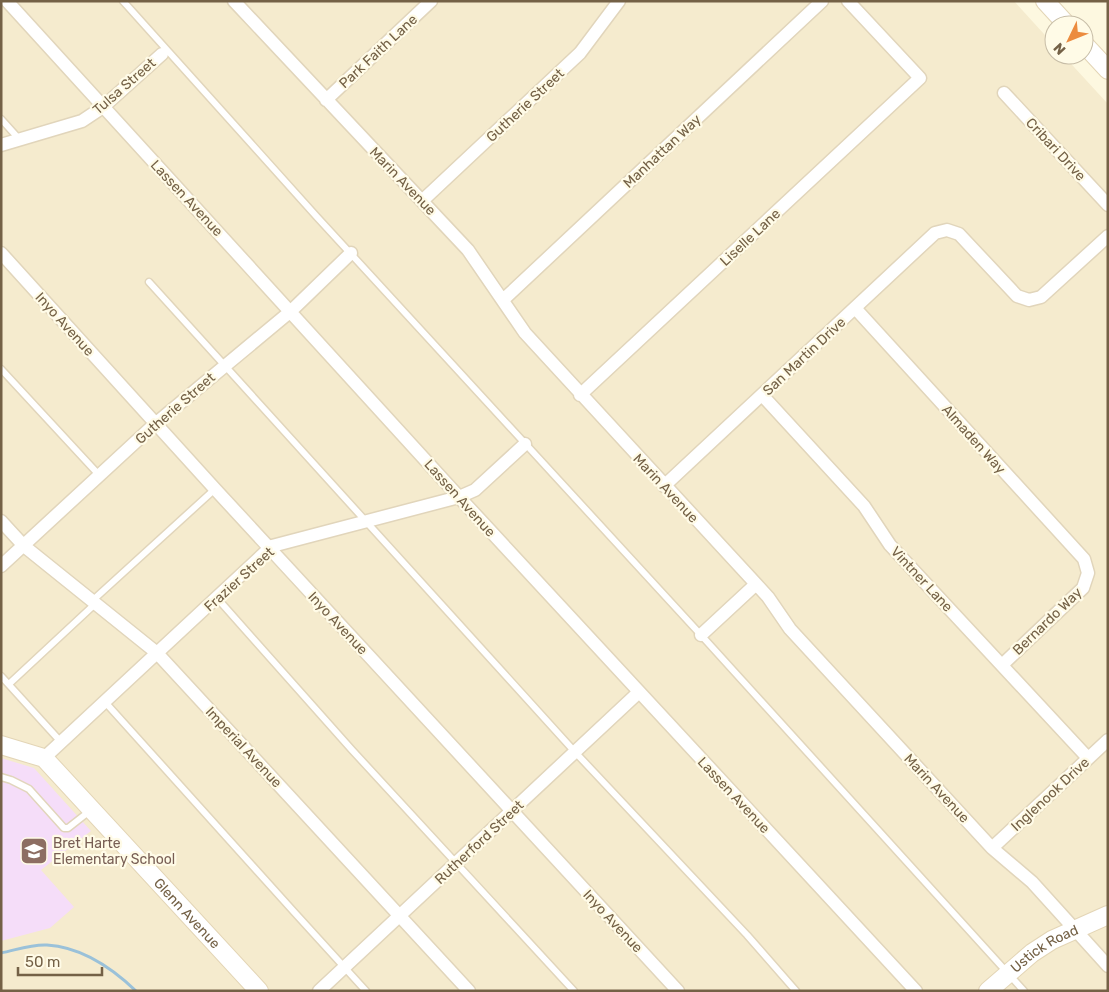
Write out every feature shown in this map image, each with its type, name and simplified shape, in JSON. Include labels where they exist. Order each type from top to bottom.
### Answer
[{"type":"street","name":"Lassen Avenue","points":[[7,1],[291,311],[459,498],[916,991]]},
{"type":"street","name":"Marin Avenue","points":[[234,1],[468,250],[525,333],[580,395],[768,597],[790,629],[992,848],[1032,882],[1108,966]]},
{"type":"street","name":"Park Faith Lane","points":[[326,100],[417,6],[431,1]]},
{"type":"street","name":"Gutherie Street","points":[[422,201],[580,53],[620,1]]},
{"type":"street","name":"Manhattan Way","points":[[503,300],[822,1]]},
{"type":"street","name":"Liselle Lane","points":[[580,395],[920,78],[848,1]]},
{"type":"street","points":[[1045,1],[1058,15]]},
{"type":"street","name":"Tulsa Street","points":[[1,145],[82,121],[103,107],[164,52]]},
{"type":"street","points":[[1094,55],[1108,70]]},
{"type":"street","name":"Cribari Drive","points":[[1004,93],[1108,205]]},
{"type":"street","name":"San Martin Drive","points":[[664,486],[935,233],[947,230],[959,234],[1017,296],[1029,300],[1041,297],[1108,236]]},
{"type":"street","name":"Inyo Avenue","points":[[1,253],[155,424],[678,991]]},
{"type":"street","name":"Gutherie Street","points":[[1,566],[155,424],[291,311],[351,253]]},
{"type":"street","name":"Almaden Way","points":[[855,308],[1084,559],[1088,573]]},
{"type":"street","name":"Vintner Lane","points":[[762,395],[864,506],[890,545],[1088,758]]},
{"type":"street","name":"Frazier Street","points":[[44,758],[272,546],[459,498],[475,490],[525,444]]},
{"type":"street","name":"Imperial Avenue","points":[[1,521],[24,546],[157,653],[469,991]]},
{"type":"street","name":"Bernardo Way","points":[[1002,665],[1083,588],[1088,573]]},
{"type":"street","points":[[701,635],[755,585]]},
{"type":"street","name":"Rutherford Street","points":[[319,991],[639,692]]},
{"type":"street","name":"Inglenook Drive","points":[[992,848],[1108,740]]},
{"type":"street","name":"Glenn Avenue","points":[[1,745],[44,758],[259,991]]},
{"type":"street","name":"Ustick Road","points":[[988,991],[1008,972],[1045,944],[1108,915]]},
{"type":"lane","points":[[123,1],[164,52],[701,635],[1024,991]]},
{"type":"lane","points":[[1,120],[20,140]]},
{"type":"lane","points":[[150,282],[575,752],[747,935],[796,991]]},
{"type":"lane","points":[[1,368],[100,476]]},
{"type":"lane","points":[[9,684],[215,489]]},
{"type":"lane","points":[[217,598],[352,750],[574,991]]},
{"type":"lane","points":[[1,676],[61,742]]},
{"type":"lane","points":[[105,702],[294,914],[366,991]]},
{"type":"lane","points":[[1,777],[29,790],[60,826],[68,828],[92,809]]},
{"type":"shaded area","points":[[1,1],[1014,1],[1044,34],[1044,65],[1072,65],[1108,104],[1108,991],[1,991]]},
{"type":"shaded area","name":"Bret Harte Elementary School","points":[[1,758],[34,768],[91,831],[41,870],[74,907],[50,928],[1,941]]},
{"type":"waterway","points":[[1,953],[41,945],[72,950],[84,954],[117,974],[136,991]]},
{"type":"place","name":"Bret Harte Elementary School","points":[[34,851]]}]
